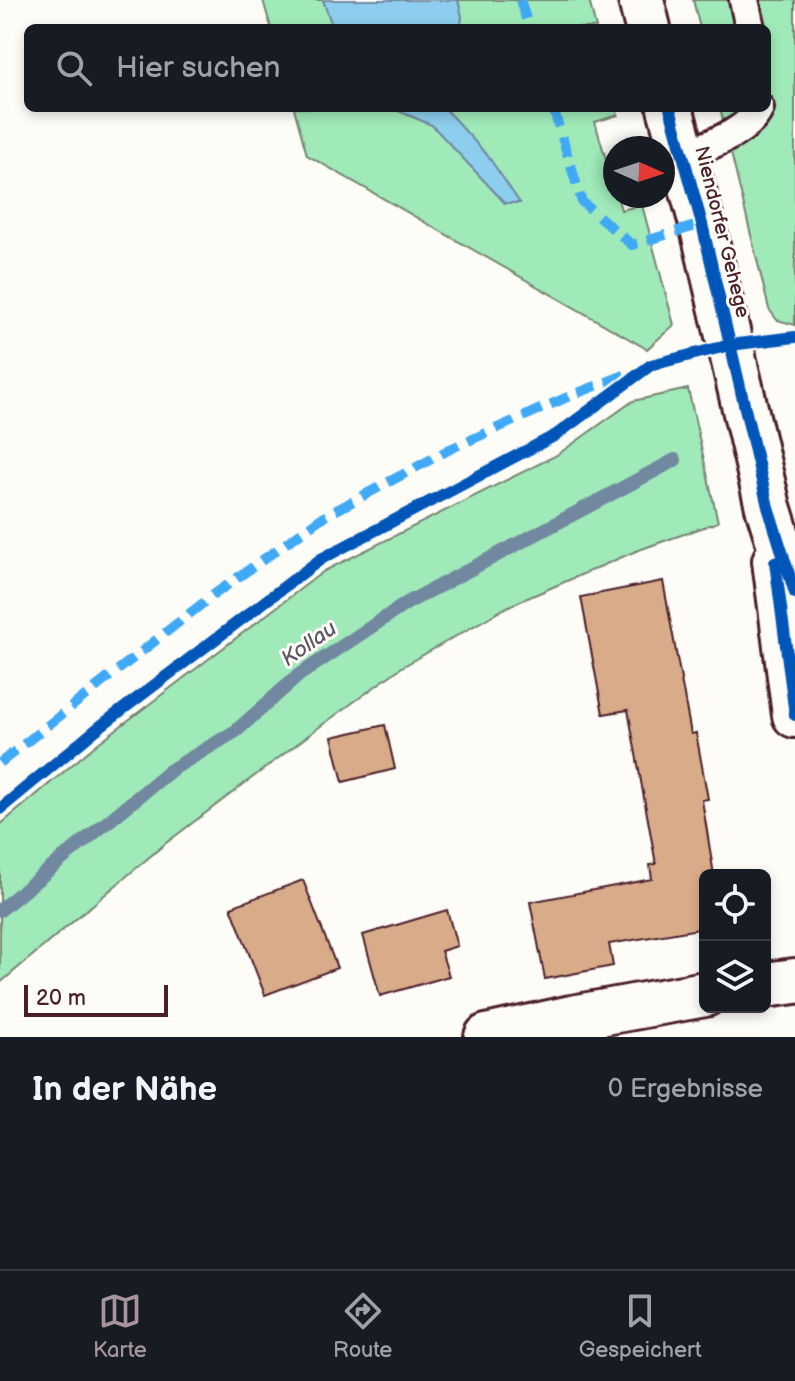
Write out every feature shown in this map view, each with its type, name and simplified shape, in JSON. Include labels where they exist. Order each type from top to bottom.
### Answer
[{"type":"street","points":[[641,0],[647,24]]},
{"type":"street","name":"Niendorfer Gehege","points":[[671,112],[702,224],[768,507],[795,593]]},
{"type":"street","name":"Niendorfer Gehege","points":[[768,507],[795,715]]},
{"type":"street","points":[[771,984],[795,981]]},
{"type":"street","points":[[487,1037],[699,995]]},
{"type":"lane","points":[[744,0],[749,24]]},
{"type":"lane","points":[[682,157],[742,129],[758,112]]},
{"type":"green space","points":[[263,0],[323,0],[332,24],[270,24]]},
{"type":"green space","points":[[458,0],[589,0],[595,24],[461,24]]},
{"type":"green space","points":[[693,0],[795,0],[795,325],[777,320],[769,309],[721,112],[771,112],[771,24],[699,24]]},
{"type":"green space","points":[[295,112],[401,112],[432,125],[505,203],[519,202],[449,112],[617,112],[618,115],[595,122],[603,149],[603,208],[643,208],[674,325],[647,349],[307,155]]},
{"type":"green space","points":[[688,389],[718,522],[636,551],[509,606],[402,667],[166,843],[0,983],[0,825],[97,744],[324,571],[557,455],[633,401]]},
{"type":"water","points":[[323,0],[458,0],[462,17],[461,24],[332,24]]},
{"type":"water","points":[[401,112],[448,112],[488,156],[520,203],[505,203],[432,125]]},
{"type":"building","points":[[663,581],[691,734],[696,733],[708,799],[702,800],[713,869],[699,869],[699,929],[609,944],[613,966],[545,979],[530,902],[652,879],[650,865],[656,864],[628,710],[603,714],[581,597]]},
{"type":"building","points":[[385,725],[395,769],[343,782],[332,737]]},
{"type":"building","points":[[303,880],[337,968],[265,995],[231,907]]},
{"type":"building","points":[[447,910],[457,946],[441,951],[449,976],[380,996],[363,935]]},
{"type":"waterway","name":"Kollau","points":[[0,910],[171,770],[236,731],[299,675],[407,603],[675,460]]},
{"type":"marked path","points":[[520,0],[528,24]]},
{"type":"marked path","points":[[554,112],[582,202],[632,245],[702,224]]},
{"type":"marked path","points":[[0,763],[212,596],[320,519],[450,449],[627,374]]},
{"type":"cycle path","points":[[671,112],[702,224],[768,507],[795,593]]},
{"type":"cycle path","points":[[0,809],[98,728],[321,559],[556,435],[651,365],[730,345],[795,337]]},
{"type":"cycle path","points":[[775,562],[795,715]]}]
